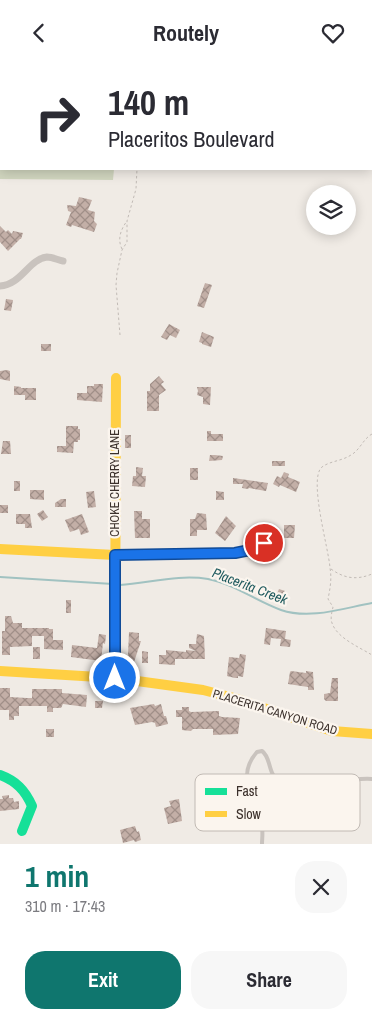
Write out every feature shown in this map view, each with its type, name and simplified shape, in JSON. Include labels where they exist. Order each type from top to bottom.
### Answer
[{"type":"street","points":[[0,286],[11,284],[39,260],[47,257],[63,261]]},
{"type":"street","name":"CHOKE CHERRY LANE","points":[[115,678],[116,378]]},
{"type":"street","points":[[0,549],[115,555],[235,553],[250,550],[264,543]]},
{"type":"street","name":"PLACERITA CANYON ROAD","points":[[0,671],[115,678],[216,693],[332,731],[372,734]]},
{"type":"street","points":[[0,775],[10,778],[19,784],[28,796],[32,806],[22,831]]},
{"type":"lane","points":[[247,774],[250,763],[257,752],[262,751],[267,755],[272,774]]},
{"type":"lane","points":[[262,844],[263,831]]},
{"type":"path","points":[[120,335],[116,285],[122,250],[127,242],[127,221],[136,189],[137,170]]},
{"type":"path","points":[[122,250],[120,239],[122,228],[127,221]]},
{"type":"path","points":[[372,434],[350,456],[326,465],[318,471],[317,480],[318,500],[330,569],[331,585],[328,599],[333,607],[332,623],[337,632],[372,655]]},
{"type":"path","points":[[330,569],[338,574],[355,579],[372,574]]},
{"type":"green space","points":[[0,170],[114,170],[113,180],[0,179]]},
{"type":"building","points":[[79,197],[92,200],[88,210],[95,212],[94,221],[97,224],[94,232],[66,225],[71,212],[68,211],[67,205],[76,206]]},
{"type":"building","points":[[0,226],[6,232],[8,230],[12,234],[13,231],[23,233],[21,239],[8,251],[0,242]]},
{"type":"building","points":[[205,283],[212,285],[204,308],[197,306]]},
{"type":"building","points":[[6,299],[13,300],[11,311],[4,310]]},
{"type":"building","points":[[169,324],[180,330],[176,338],[170,335],[167,340],[161,337]]},
{"type":"building","points":[[202,332],[214,337],[211,347],[199,342]]},
{"type":"building","points":[[41,344],[51,344],[51,351],[41,351]]},
{"type":"building","points":[[0,371],[10,371],[10,381],[0,379]]},
{"type":"building","points":[[159,376],[164,382],[161,384],[166,390],[159,395],[159,411],[147,411],[147,391],[150,391],[150,384]]},
{"type":"building","points":[[94,384],[103,384],[102,402],[77,400],[77,393],[87,393],[87,386],[94,386]]},
{"type":"building","points":[[14,386],[36,388],[36,400],[25,400],[25,395],[14,395]]},
{"type":"building","points":[[197,387],[211,387],[210,405],[203,404],[203,397],[197,395]]},
{"type":"building","points":[[66,426],[78,426],[78,429],[80,429],[80,440],[74,442],[73,453],[57,452],[57,446],[66,446]]},
{"type":"building","points":[[207,431],[211,431],[211,434],[223,434],[223,441],[207,441]]},
{"type":"building","points":[[125,435],[131,435],[131,448],[125,448]]},
{"type":"building","points":[[3,441],[10,441],[11,454],[1,454]]},
{"type":"building","points":[[210,455],[223,456],[222,460],[209,461]]},
{"type":"building","points":[[272,461],[285,461],[285,466],[272,466]]},
{"type":"building","points":[[136,467],[143,468],[142,476],[146,476],[145,487],[132,486],[133,476],[136,476]]},
{"type":"building","points":[[190,468],[198,468],[198,480],[190,480]]},
{"type":"building","points":[[284,472],[289,474],[288,477],[300,482],[296,492],[273,484],[277,476],[281,478]]},
{"type":"building","points":[[233,478],[268,483],[266,491],[242,488],[243,484],[233,484]]},
{"type":"building","points":[[14,481],[20,481],[20,491],[14,491]]},
{"type":"building","points":[[30,490],[44,490],[44,500],[30,499]]},
{"type":"building","points":[[94,491],[96,507],[88,508],[86,492]]},
{"type":"building","points":[[216,491],[224,492],[224,500],[216,500]]},
{"type":"building","points":[[61,499],[66,499],[66,507],[55,507],[55,503]]},
{"type":"building","points":[[0,505],[8,505],[8,513],[0,513]]},
{"type":"building","points":[[43,510],[48,517],[42,521],[37,514]]},
{"type":"building","points":[[134,511],[142,511],[142,519],[150,519],[150,538],[135,538]]},
{"type":"building","points":[[197,513],[206,514],[207,530],[197,530],[197,536],[190,536],[190,519],[195,519]]},
{"type":"building","points":[[16,514],[30,514],[32,528],[25,528],[25,524],[16,524]]},
{"type":"building","points":[[82,514],[89,532],[81,535],[79,529],[70,532],[65,520]]},
{"type":"building","points":[[226,516],[236,526],[225,541],[215,533]]},
{"type":"building","points":[[284,525],[295,525],[294,538],[284,538]]},
{"type":"building","points":[[279,589],[285,591],[282,599],[276,596]]},
{"type":"building","points":[[66,600],[71,600],[71,613],[66,613]]},
{"type":"building","points":[[5,616],[11,616],[13,623],[22,623],[22,628],[53,629],[53,640],[63,640],[63,650],[44,649],[44,636],[32,636],[32,646],[10,647],[10,655],[2,655],[2,631],[5,631]]},
{"type":"building","points":[[266,628],[286,631],[285,639],[291,640],[290,647],[280,646],[281,639],[271,638],[270,645],[264,644]]},
{"type":"building","points":[[129,632],[139,633],[139,641],[141,641],[134,662],[130,661],[128,655]]},
{"type":"building","points":[[99,634],[106,635],[101,661],[71,657],[72,645],[97,648]]},
{"type":"building","points":[[197,634],[204,636],[205,659],[175,659],[175,665],[159,664],[159,655],[166,655],[166,650],[196,651],[189,648],[189,644],[196,644]]},
{"type":"building","points":[[33,647],[40,647],[40,659],[33,659]]},
{"type":"building","points":[[142,651],[148,652],[148,663],[142,663]]},
{"type":"building","points":[[240,654],[246,655],[243,677],[227,676],[229,657],[239,658]]},
{"type":"building","points":[[291,671],[313,672],[314,690],[308,690],[308,687],[288,684]]},
{"type":"building","points":[[332,678],[338,678],[338,701],[326,701],[324,694],[330,693]]},
{"type":"building","points":[[0,688],[10,688],[10,697],[27,698],[32,698],[32,689],[62,689],[62,693],[87,695],[86,707],[63,704],[61,708],[53,708],[53,712],[47,712],[47,706],[19,706],[19,716],[14,716],[14,720],[9,720],[9,710],[0,710]]},
{"type":"building","points":[[95,701],[103,701],[102,708],[95,708]]},
{"type":"building","points":[[154,704],[155,706],[161,704],[168,724],[156,727],[155,723],[152,722],[135,725],[130,708]]},
{"type":"building","points":[[182,707],[189,707],[191,712],[219,711],[219,716],[222,717],[240,718],[238,734],[213,735],[213,729],[182,730],[182,717],[176,717],[176,710],[182,710]]},
{"type":"building","points":[[46,729],[54,729],[54,737],[46,737]]},
{"type":"building","points":[[9,795],[9,798],[13,798],[14,802],[19,801],[19,809],[0,811],[0,799],[3,799],[2,796]]},
{"type":"building","points":[[179,799],[182,821],[168,824],[164,808],[171,806],[169,801]]},
{"type":"building","points":[[135,826],[137,832],[139,831],[141,840],[123,843],[120,830]]},
{"type":"waterway","name":"Placerita Creek","points":[[0,577],[113,584]]},
{"type":"waterway","name":"Placerita Creek","points":[[120,585],[175,578],[208,579],[218,581],[281,610],[304,614],[327,612],[372,603]]},
{"type":"traffic: fast","points":[[0,775],[11,780],[19,787],[32,806],[22,831]]},
{"type":"traffic: slow","points":[[115,678],[116,378]]},
{"type":"traffic: slow","points":[[0,549],[115,555],[235,553],[250,550],[264,543]]},
{"type":"traffic: slow","points":[[0,671],[115,678],[203,690],[234,698],[332,731],[372,734]]},
{"type":"route","points":[[115,678],[115,555],[235,553],[250,550],[264,543]]}]
